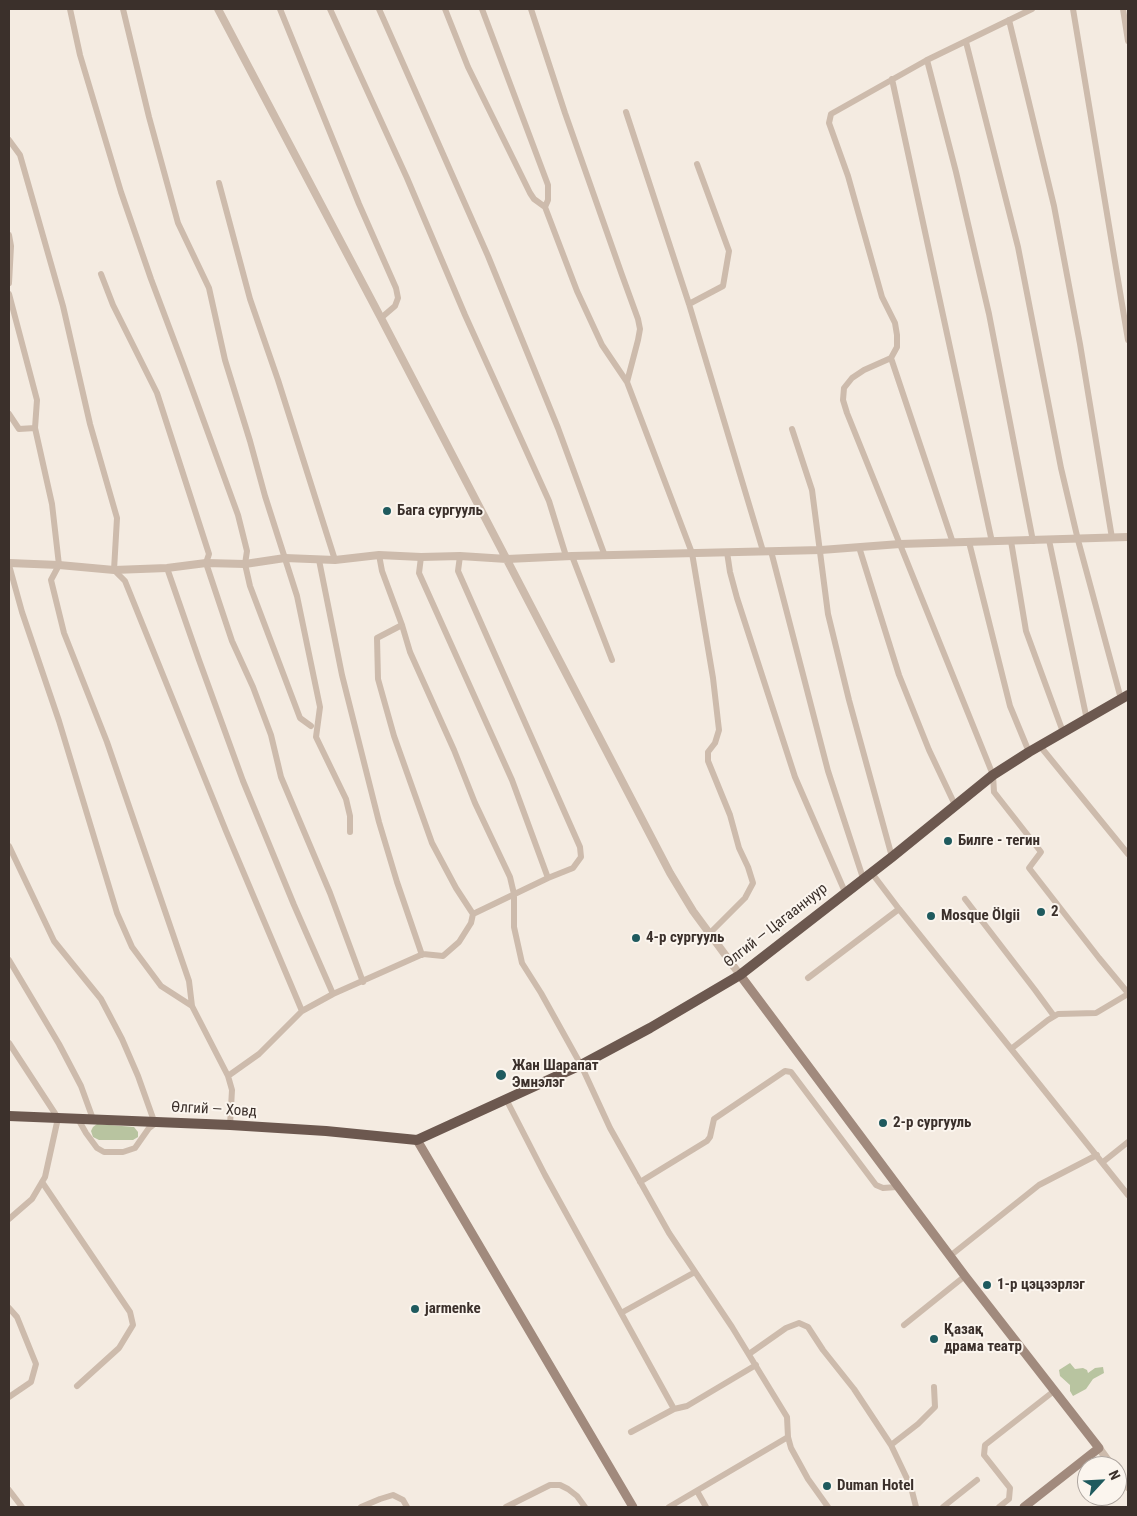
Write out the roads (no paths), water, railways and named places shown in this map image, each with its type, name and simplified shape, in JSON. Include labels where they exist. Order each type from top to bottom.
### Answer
[{"type":"highway","name":"Өлгий — Цагааннуур","points":[[417,1140],[582,1065],[650,1028],[740,975],[993,776],[1062,732],[1087,720],[1125,697]]},
{"type":"highway","name":"Өлгий — Ховд","points":[[9,1116],[230,1125],[326,1131],[417,1140]]},
{"type":"main road","points":[[740,975],[897,1187],[1099,1448],[1024,1507]]},
{"type":"main road","points":[[417,1140],[633,1507]]},
{"type":"street","points":[[70,9],[80,55],[121,192],[238,515],[247,550],[245,564],[250,586],[300,718],[311,726]]},
{"type":"street","points":[[123,9],[149,117],[178,223],[209,288],[224,360],[302,616],[320,707],[316,737],[346,799],[350,816],[350,832]]},
{"type":"street","points":[[218,9],[670,873],[708,934],[740,975]]},
{"type":"street","points":[[280,9],[359,204],[396,288],[398,298],[396,306],[381,318]]},
{"type":"street","points":[[330,9],[408,178],[465,316],[549,501],[569,556],[612,660]]},
{"type":"street","points":[[379,9],[488,256],[558,428],[605,556]]},
{"type":"street","points":[[445,9],[468,67],[530,193],[534,199],[545,207],[590,322],[602,345],[627,382],[692,553],[713,678],[719,730],[715,743],[708,752],[708,761],[730,815],[739,848],[753,882],[745,898],[708,934]]},
{"type":"street","points":[[482,9],[548,185],[548,200],[545,207]]},
{"type":"street","points":[[531,9],[638,319],[640,329],[627,382]]},
{"type":"street","points":[[1011,1049],[1058,1014],[1096,1013],[1128,993],[1029,868],[1041,852],[994,792],[993,776],[847,413],[843,400],[844,388],[852,378],[864,370],[891,358],[897,347],[898,335],[895,323],[882,297],[848,176],[829,122],[831,114],[892,79],[1032,9]]},
{"type":"street","points":[[1072,9],[1128,340]]},
{"type":"street","points":[[1123,9],[1128,41]]},
{"type":"street","points":[[1009,20],[1054,206],[1080,344],[1112,538]]},
{"type":"street","points":[[966,42],[1018,248],[1061,468],[1078,540],[1125,697]]},
{"type":"street","points":[[927,60],[956,172],[989,314],[1033,541]]},
{"type":"street","points":[[892,79],[992,542]]},
{"type":"street","points":[[626,112],[767,551],[828,772],[867,875],[899,909],[1103,1162],[1128,1196]]},
{"type":"street","points":[[9,140],[20,155],[62,306],[90,424],[117,518],[114,570]]},
{"type":"street","points":[[689,304],[723,286],[728,252],[697,164]]},
{"type":"street","points":[[219,183],[250,299],[281,389],[335,560]]},
{"type":"street","points":[[9,235],[11,246],[9,283]]},
{"type":"street","points":[[100,274],[113,305],[157,393],[209,554],[206,563],[232,641],[253,687],[271,735],[282,777],[330,893],[363,982]]},
{"type":"street","points":[[9,294],[37,400],[35,428],[52,504],[59,565],[51,580],[64,633],[114,760],[189,981],[192,1006],[228,1076],[232,1090],[230,1125]]},
{"type":"street","points":[[891,358],[953,543]]},
{"type":"street","points":[[9,414],[19,430],[35,428]]},
{"type":"street","points":[[792,429],[812,490],[828,614],[849,700],[892,857]]},
{"type":"street","points":[[192,1006],[161,986],[132,947],[117,913],[59,720],[22,612],[9,564],[59,565],[114,570],[167,568],[206,563],[245,564],[285,558],[335,560],[379,555],[460,556],[507,559],[821,550],[900,544],[1128,537]]},
{"type":"street","points":[[1048,540],[1087,720]]},
{"type":"street","points":[[1011,541],[1026,631],[1062,732]]},
{"type":"street","points":[[969,542],[1010,706],[1029,752]]},
{"type":"street","points":[[859,547],[899,675],[929,750],[955,806]]},
{"type":"street","points":[[727,552],[730,572],[795,777],[819,836],[845,892]]},
{"type":"street","points":[[379,555],[382,571],[410,652],[454,750],[474,803],[510,877],[514,894],[514,927],[522,963],[541,992],[582,1065],[610,1128],[669,1233],[749,1354],[787,1417],[789,1426],[788,1437],[791,1448],[808,1480],[828,1507]]},
{"type":"street","points":[[460,556],[458,571],[580,846],[581,857],[574,868],[548,878],[473,914]]},
{"type":"street","points":[[422,557],[419,573],[512,780],[548,878]]},
{"type":"street","points":[[319,560],[342,675],[379,822],[422,954]]},
{"type":"street","points":[[167,568],[198,660],[243,781],[333,994]]},
{"type":"street","points":[[114,570],[125,580],[226,831],[302,1010]]},
{"type":"street","points":[[228,1076],[259,1054],[302,1010],[422,954],[443,956],[459,942],[471,923],[473,914],[456,888],[432,843],[394,736],[378,679],[376,638],[402,625]]},
{"type":"street","points":[[1040,746],[1128,854]]},
{"type":"street","points":[[9,846],[54,940],[101,999],[122,1039],[156,1121],[135,1148],[123,1152],[104,1152],[97,1148],[78,1119]]},
{"type":"street","points":[[965,899],[1054,1016]]},
{"type":"street","points":[[808,978],[899,909]]},
{"type":"street","points":[[9,960],[59,1044],[81,1086],[93,1119]]},
{"type":"street","points":[[9,1042],[58,1118],[45,1177],[32,1200],[9,1219]]},
{"type":"street","points":[[640,1182],[707,1141],[710,1138],[714,1119],[785,1071],[791,1072],[876,1185],[883,1188],[897,1187]]},
{"type":"street","points":[[506,1099],[545,1175],[674,1409]]},
{"type":"street","points":[[1103,1162],[1128,1142]]},
{"type":"street","points":[[950,1256],[1039,1185],[1097,1155]]},
{"type":"street","points":[[42,1182],[130,1312],[133,1325],[119,1348],[77,1386]]},
{"type":"street","points":[[622,1313],[695,1272]]},
{"type":"street","points":[[904,1325],[965,1276]]},
{"type":"street","points":[[9,1308],[17,1317],[36,1364],[31,1382],[9,1397]]},
{"type":"street","points":[[749,1354],[786,1328],[799,1323],[808,1327],[823,1350],[854,1389],[891,1445],[911,1487],[916,1507]]},
{"type":"street","points":[[631,1432],[674,1409],[687,1406],[756,1366]]},
{"type":"street","points":[[891,1445],[918,1424],[935,1407],[934,1387]]},
{"type":"street","points":[[999,1507],[1009,1499],[1010,1488],[984,1455],[985,1445],[1054,1391]]},
{"type":"street","points":[[669,1507],[788,1437]]},
{"type":"street","points":[[1099,1448],[1105,1456]]},
{"type":"street","points":[[943,1507],[977,1480]]},
{"type":"street","points":[[506,1507],[550,1484],[560,1485],[568,1489],[577,1496],[585,1507]]},
{"type":"street","points":[[9,1490],[22,1507]]},
{"type":"street","points":[[697,1491],[706,1507]]},
{"type":"street","points":[[361,1507],[393,1495],[403,1500],[407,1507]]},
{"type":"place","name":"Бага сургууль","points":[[387,511]]},
{"type":"place","name":"Билге - тегин","points":[[948,841]]},
{"type":"place","name":"2","points":[[1041,912]]},
{"type":"place","name":"Mosque Ölgii","points":[[931,916]]},
{"type":"place","name":"4-р сургууль","points":[[636,938]]},
{"type":"place","name":"Жан Шарапат Эмнэлэг","points":[[501,1075]]},
{"type":"place","name":"2-р сургууль","points":[[883,1123]]},
{"type":"place","name":"1-р цэцээрлэг","points":[[987,1285]]},
{"type":"place","name":"jarmenke","points":[[415,1309]]},
{"type":"place","name":"Қазақ драма театр","points":[[934,1339]]},
{"type":"place","name":"Duman Hotel","points":[[827,1486]]}]
